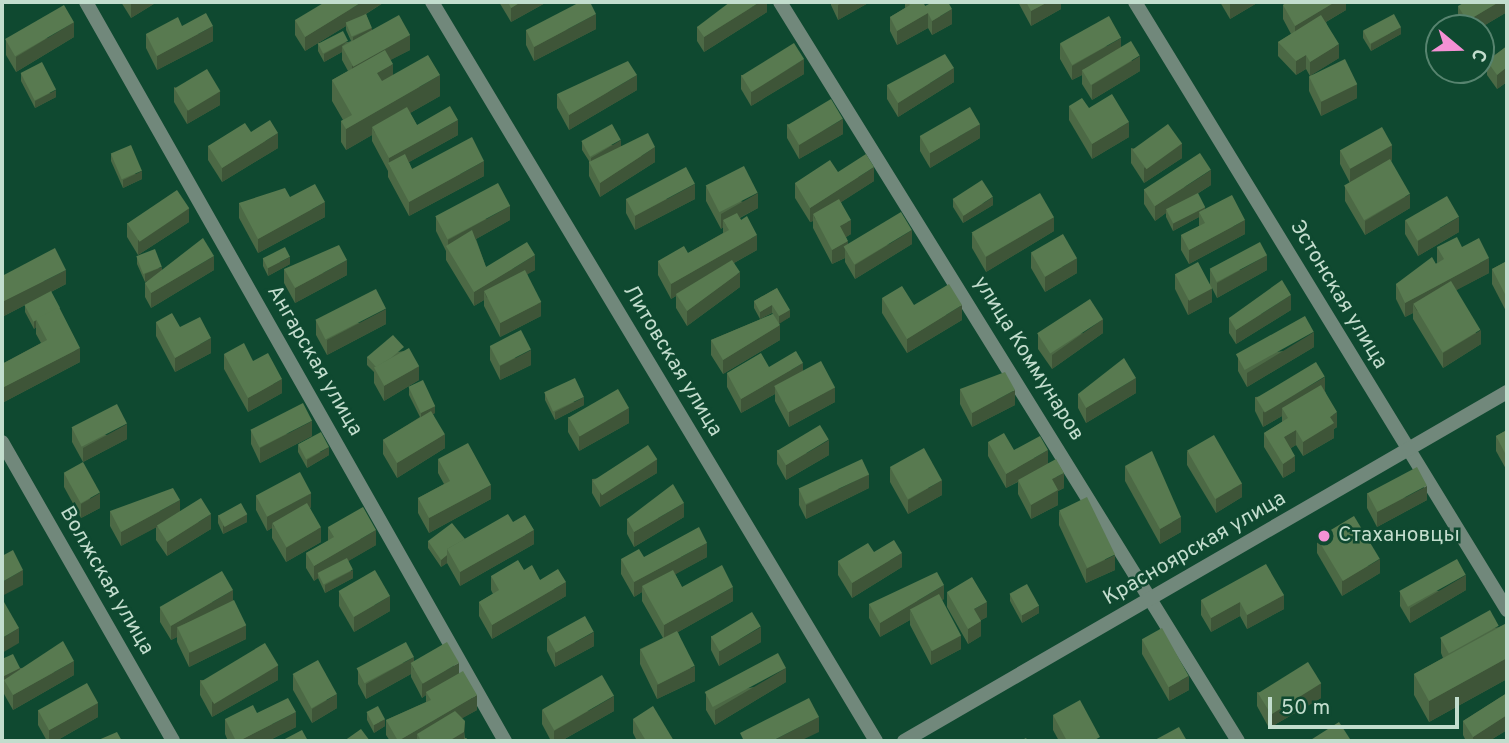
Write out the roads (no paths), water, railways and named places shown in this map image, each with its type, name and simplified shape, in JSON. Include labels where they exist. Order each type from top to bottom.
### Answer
[{"type":"street","name":"Ангарская улица","points":[[86,2],[505,741]]},
{"type":"street","name":"Литовская улица","points":[[432,2],[876,741]]},
{"type":"street","name":"улица Коммунаров","points":[[780,2],[1153,597],[1238,741]]},
{"type":"street","name":"Эстонская улица","points":[[1135,2],[1507,610]]},
{"type":"street","name":"Красноярская улица","points":[[904,741],[1507,392]]},
{"type":"street","name":"Волжская улица","points":[[2,442],[173,741]]},
{"type":"place","name":"Стахановцы","points":[[1324,536]]}]
